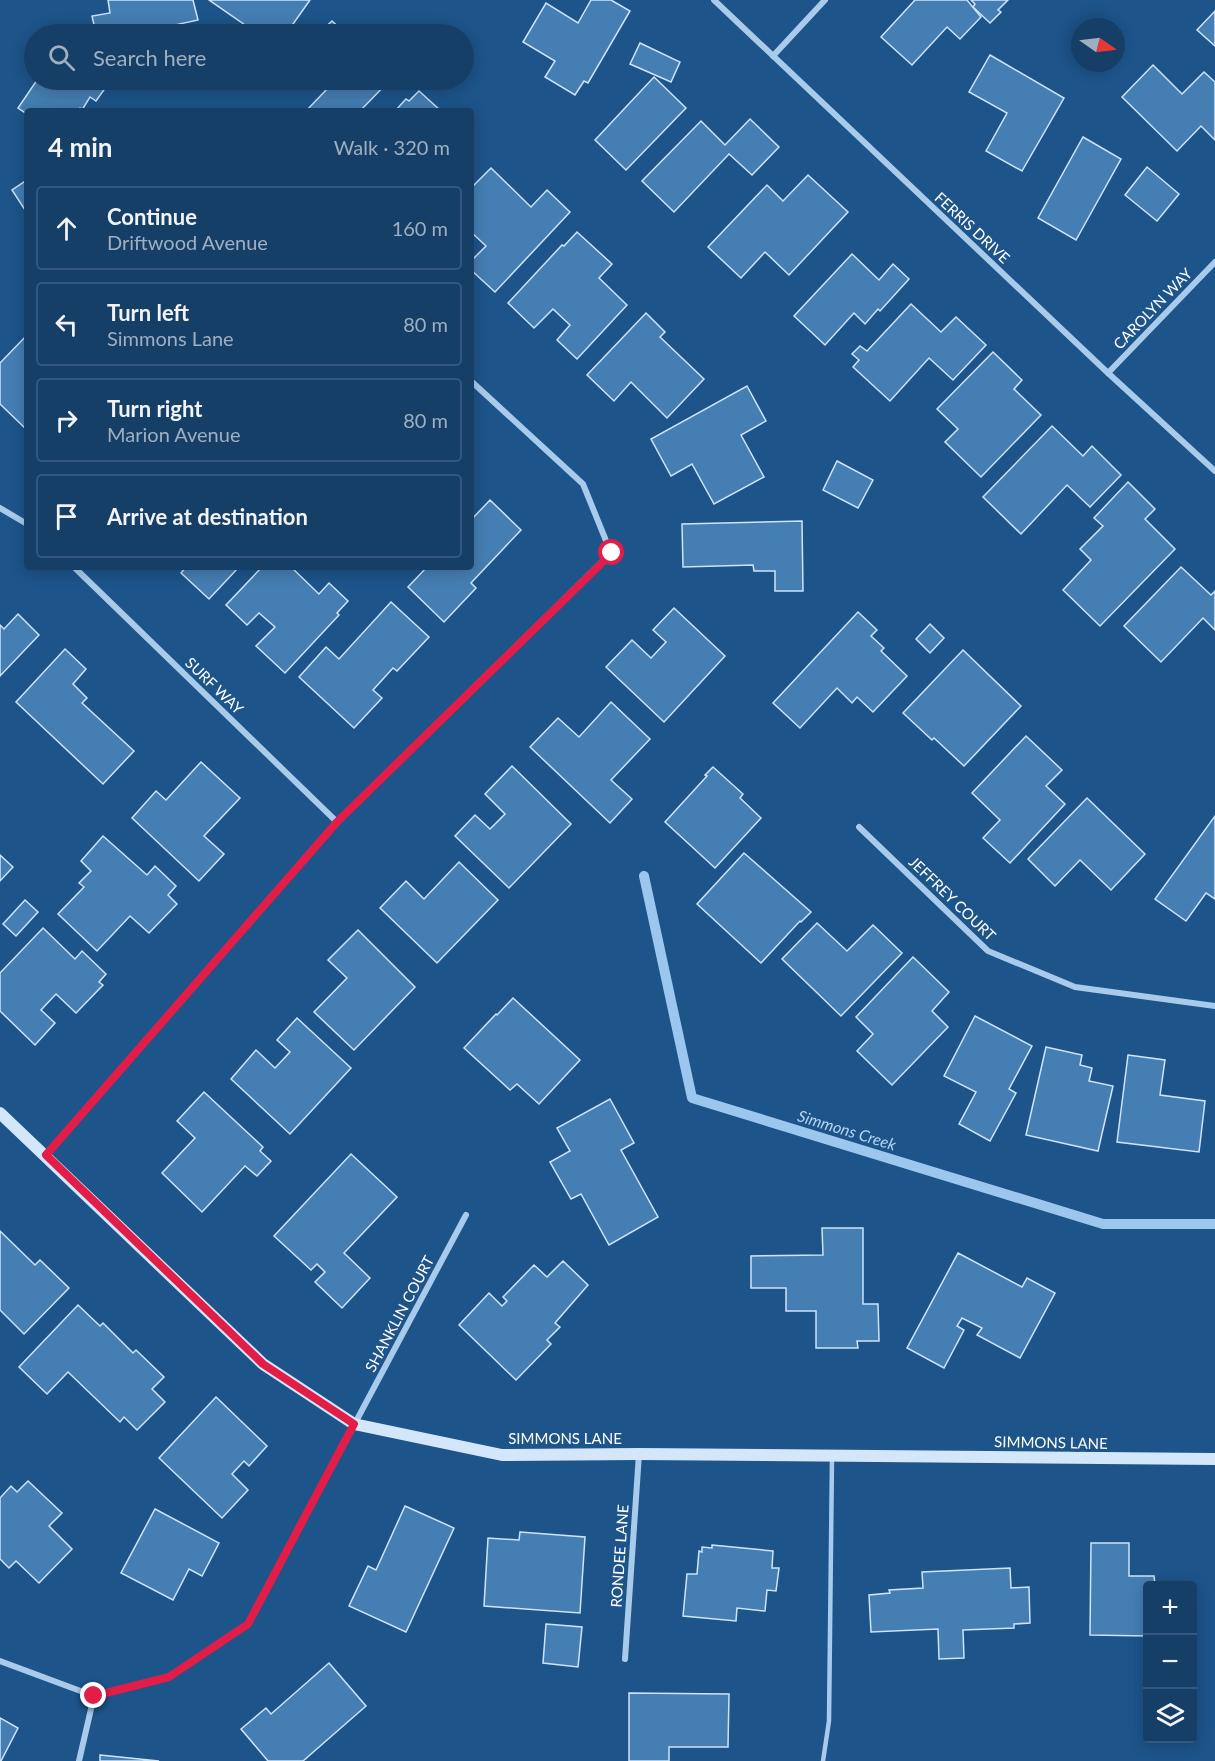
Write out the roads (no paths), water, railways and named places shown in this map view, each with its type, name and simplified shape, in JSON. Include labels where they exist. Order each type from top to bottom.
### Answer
[{"type":"street","name":"FERRIS DRIVE","points":[[714,0],[1108,373],[1215,471]]},
{"type":"street","points":[[772,56],[825,0]]},
{"type":"street","name":"CAROLYN WAY","points":[[1108,373],[1215,262]]},
{"type":"street","points":[[46,1155],[337,822],[612,553],[583,484],[474,384]]},
{"type":"street","points":[[0,508],[24,522]]},
{"type":"street","name":"SURF WAY","points":[[77,570],[337,822]]},
{"type":"street","name":"JEFFREY COURT","points":[[859,827],[988,951],[1075,987],[1215,1006]]},
{"type":"street","name":"SIMMONS LANE","points":[[0,1113],[263,1364],[354,1424],[502,1455],[832,1455],[1215,1459]]},
{"type":"street","name":"SHANKLIN COURT","points":[[94,1696],[169,1677],[248,1624],[466,1215]]},
{"type":"street","name":"RONDEE LANE","points":[[625,1659],[639,1454]]},
{"type":"street","points":[[0,1660],[94,1696],[79,1761]]},
{"type":"lane","points":[[823,1761],[828,1721],[832,1455]]},
{"type":"waterway","name":"Simmons Creek","points":[[644,876],[692,1098],[1103,1224],[1215,1224]]}]
